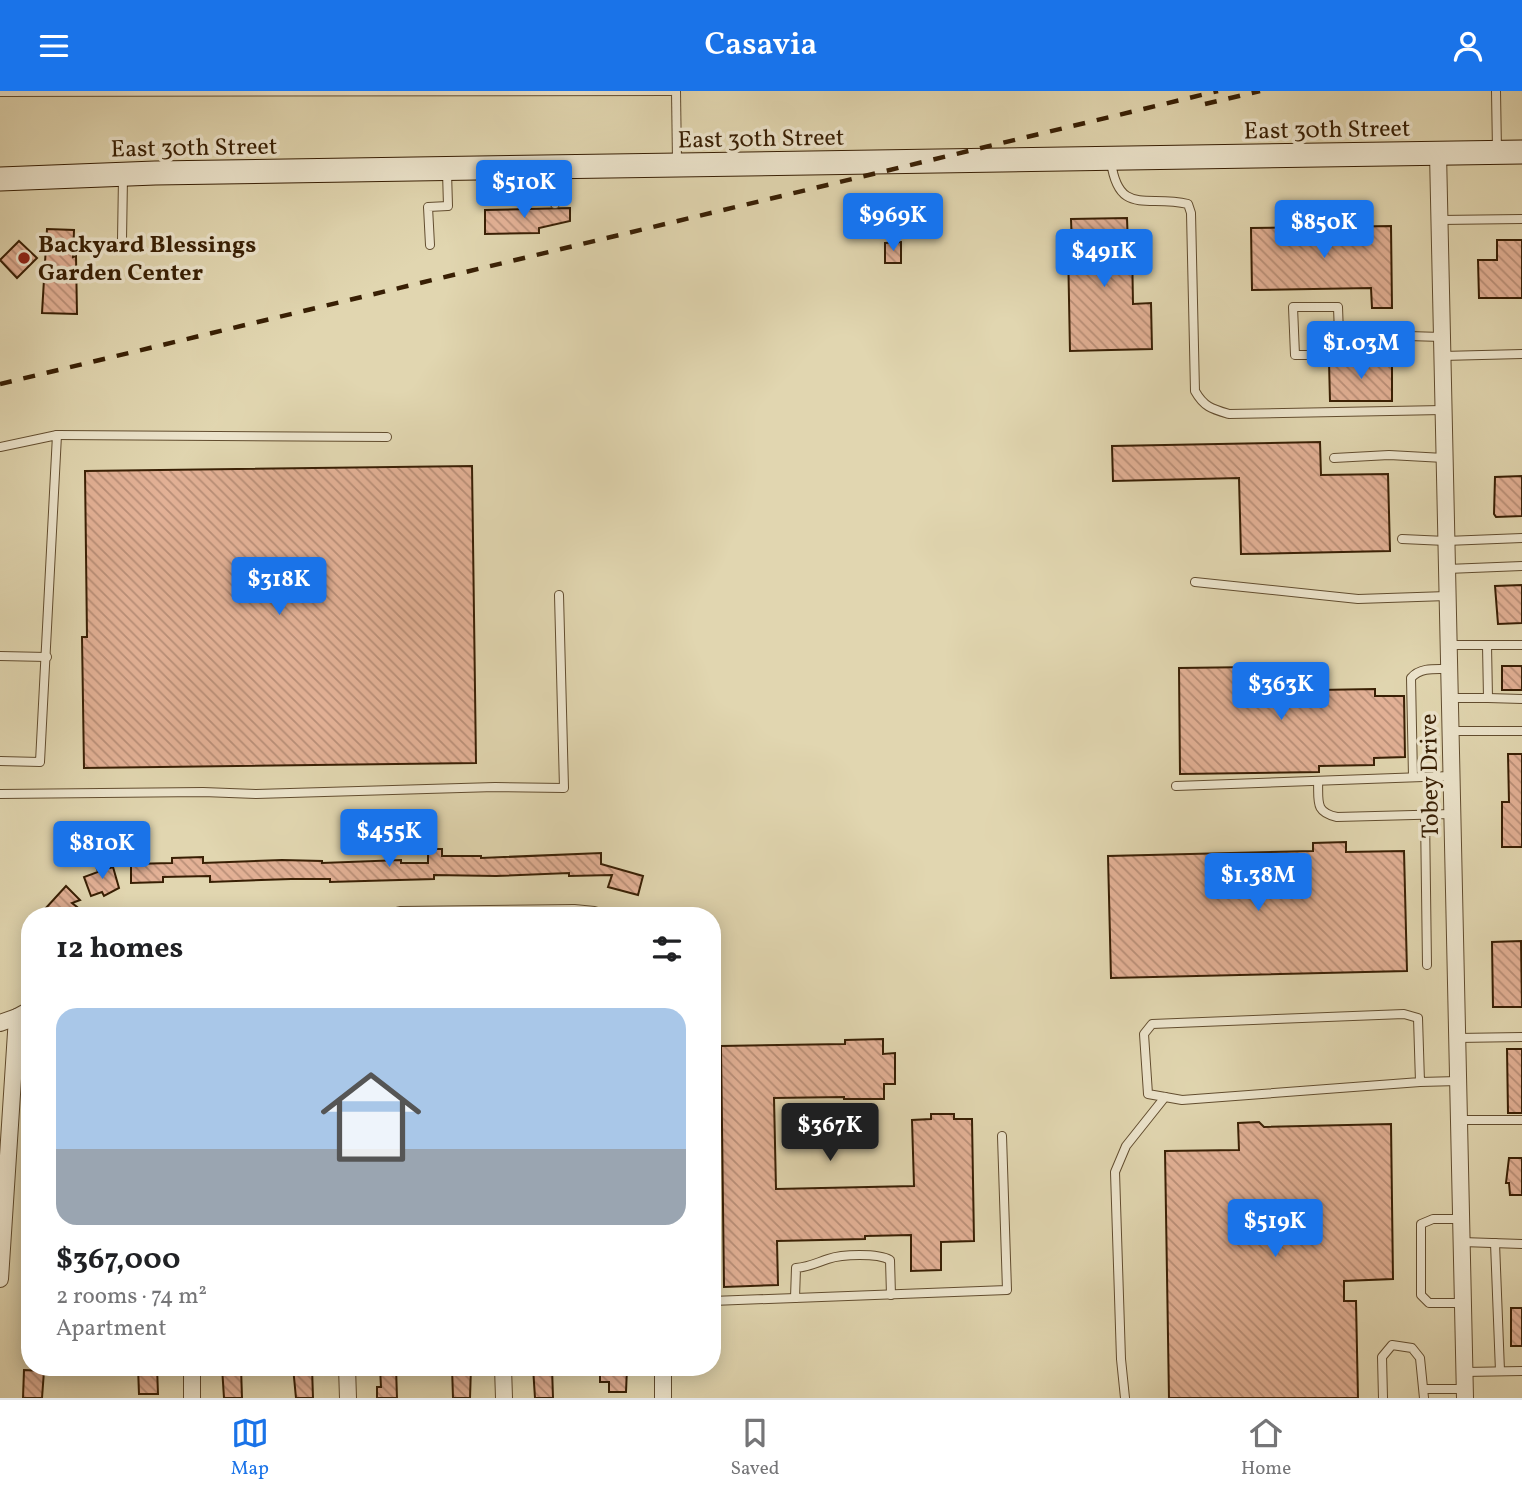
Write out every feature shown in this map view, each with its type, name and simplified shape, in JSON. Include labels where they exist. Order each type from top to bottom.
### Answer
[{"type":"main road","name":"East 30th Street","points":[[0,179],[123,174],[1522,152]]},
{"type":"street","name":"Tobey Drive","points":[[1438,153],[1465,1393]]},
{"type":"street","points":[[0,1023],[21,1015]]},
{"type":"street","points":[[0,1279],[21,1037]]},
{"type":"street","points":[[192,1376],[192,1398]]},
{"type":"street","points":[[347,1376],[348,1398]]},
{"type":"street","points":[[503,1376],[504,1398]]},
{"type":"street","points":[[663,1376],[663,1398]]},
{"type":"lane","points":[[0,92],[673,91],[677,166]]},
{"type":"lane","points":[[1496,91],[1497,152]]},
{"type":"lane","points":[[1110,159],[1113,180],[1118,191],[1130,199],[1170,200],[1188,204],[1191,213],[1195,391],[1202,403],[1210,409],[1229,414],[1443,410]]},
{"type":"lane","points":[[554,168],[555,204]]},
{"type":"lane","points":[[430,245],[428,207],[448,206],[447,169]]},
{"type":"lane","points":[[122,240],[123,174]]},
{"type":"lane","points":[[1439,220],[1522,219]]},
{"type":"lane","points":[[1293,307],[1338,307],[1339,334],[1339,355],[1294,355],[1293,307]]},
{"type":"lane","points":[[1339,334],[1442,337]]},
{"type":"lane","points":[[1442,356],[1522,354]]},
{"type":"lane","points":[[0,447],[57,435],[387,437]]},
{"type":"lane","points":[[0,761],[40,762],[57,435]]},
{"type":"lane","points":[[1335,458],[1389,455],[1444,458]]},
{"type":"lane","points":[[1402,539],[1446,541],[1522,538]]},
{"type":"lane","points":[[1447,569],[1522,566]]},
{"type":"lane","points":[[1195,582],[1358,599],[1447,596]]},
{"type":"lane","points":[[0,794],[204,792],[256,795],[495,787],[564,788],[559,595]]},
{"type":"lane","points":[[1448,645],[1522,645]]},
{"type":"lane","points":[[1487,645],[1488,698]]},
{"type":"lane","points":[[0,656],[47,657]]},
{"type":"lane","points":[[1413,777],[1411,678],[1417,672],[1428,669],[1449,669]]},
{"type":"lane","points":[[1450,698],[1522,698]]},
{"type":"lane","points":[[1450,731],[1522,731]]},
{"type":"lane","points":[[1176,786],[1451,776]]},
{"type":"lane","points":[[1318,781],[1320,807],[1325,814],[1337,817],[1452,814]]},
{"type":"lane","points":[[1425,815],[1427,965]]},
{"type":"lane","points":[[1420,1082],[1418,1018],[1404,1014],[1152,1024],[1144,1034],[1148,1094],[1182,1100],[1458,1081]]},
{"type":"lane","points":[[1457,1038],[1522,1037]]},
{"type":"lane","points":[[1125,1398],[1121,1359],[1115,1172],[1126,1146],[1165,1097]]},
{"type":"lane","points":[[1459,1120],[1522,1120]]},
{"type":"lane","points":[[721,1301],[1006,1290],[1002,1136]]},
{"type":"lane","points":[[1461,1219],[1433,1219],[1421,1224],[1421,1295],[1430,1303],[1462,1303]]},
{"type":"lane","points":[[1462,1241],[1522,1244]]},
{"type":"lane","points":[[1495,1243],[1500,1371]]},
{"type":"lane","points":[[795,1298],[796,1268],[810,1268],[831,1258],[881,1255],[890,1260],[891,1295]]},
{"type":"lane","points":[[1382,1398],[1382,1357],[1392,1345],[1412,1348],[1420,1358],[1424,1394],[1465,1393]]},
{"type":"lane","points":[[1464,1372],[1522,1371]]},
{"type":"building","points":[[570,208],[570,221],[539,228],[539,233],[485,234],[485,210]]},
{"type":"building","points":[[1127,218],[1128,246],[1132,246],[1133,304],[1151,303],[1152,349],[1070,351],[1068,247],[1072,247],[1071,219]]},
{"type":"building","points":[[1391,226],[1392,308],[1372,308],[1371,288],[1252,290],[1251,228]]},
{"type":"building","points":[[47,229],[74,230],[77,314],[42,313]]},
{"type":"building","points":[[1497,240],[1522,240],[1522,298],[1479,298],[1478,260],[1497,260]]},
{"type":"building","points":[[19,241],[37,258],[17,278],[0,260]]},
{"type":"building","points":[[901,242],[901,263],[885,263],[885,243]]},
{"type":"building","points":[[1392,361],[1392,401],[1330,401],[1329,362]]},
{"type":"building","points":[[1320,442],[1321,475],[1388,474],[1390,551],[1241,554],[1239,478],[1113,481],[1112,446]]},
{"type":"building","points":[[472,466],[476,763],[84,768],[82,637],[87,637],[85,471]]},
{"type":"building","points":[[1522,476],[1522,516],[1496,517],[1495,477]]},
{"type":"building","points":[[1522,585],[1522,623],[1498,624],[1495,586]]},
{"type":"building","points":[[1317,666],[1318,690],[1375,689],[1375,696],[1404,696],[1405,757],[1374,758],[1374,765],[1319,766],[1319,772],[1180,774],[1179,668]]},
{"type":"building","points":[[1502,666],[1522,666],[1522,690],[1502,690]]},
{"type":"building","points":[[1508,754],[1522,754],[1522,847],[1502,847],[1502,802],[1509,802]]},
{"type":"building","points":[[1346,842],[1346,852],[1404,851],[1407,971],[1111,978],[1108,856],[1313,851],[1313,843]]},
{"type":"building","points":[[428,849],[442,849],[442,856],[481,858],[601,853],[601,864],[643,876],[638,895],[608,887],[612,875],[569,876],[569,873],[434,875],[434,879],[330,882],[330,879],[291,879],[210,882],[210,876],[163,877],[163,882],[131,883],[131,864],[172,863],[172,858],[203,857],[203,863],[401,860],[401,863],[428,863]]},
{"type":"building","points":[[108,862],[110,868],[113,867],[119,888],[104,896],[102,892],[91,896],[84,877],[98,872],[96,866]]},
{"type":"building","points":[[66,886],[80,900],[72,903],[77,907],[47,907]]},
{"type":"building","points":[[1521,941],[1522,1007],[1493,1007],[1492,942]]},
{"type":"building","points":[[883,1039],[883,1054],[895,1053],[895,1084],[884,1084],[884,1099],[774,1098],[776,1189],[914,1186],[912,1120],[931,1119],[931,1114],[954,1114],[954,1119],[972,1119],[974,1241],[941,1242],[941,1270],[911,1271],[911,1235],[777,1241],[778,1285],[724,1287],[721,1046],[845,1044],[845,1040]]},
{"type":"building","points":[[1507,1049],[1522,1049],[1522,1113],[1508,1113]]},
{"type":"building","points":[[1259,1122],[1264,1127],[1391,1124],[1393,1279],[1344,1281],[1344,1301],[1356,1301],[1358,1398],[1169,1398],[1165,1151],[1239,1150],[1238,1123]]},
{"type":"building","points":[[1509,1158],[1522,1158],[1522,1195],[1510,1195],[1509,1183],[1506,1183]]},
{"type":"building","points":[[1511,1308],[1522,1308],[1522,1346],[1511,1346]]},
{"type":"building","points":[[24,1376],[44,1376],[42,1398],[23,1398]]},
{"type":"building","points":[[138,1376],[157,1376],[158,1394],[139,1394]]},
{"type":"building","points":[[223,1376],[241,1376],[242,1398],[224,1398]]},
{"type":"building","points":[[294,1376],[312,1376],[313,1398],[296,1398]]},
{"type":"building","points":[[380,1376],[396,1376],[397,1398],[377,1398],[377,1387],[381,1387]]},
{"type":"building","points":[[452,1376],[471,1376],[470,1398],[453,1398]]},
{"type":"building","points":[[534,1376],[552,1376],[553,1398],[535,1398]]},
{"type":"building","points":[[600,1376],[627,1376],[626,1392],[609,1392],[609,1382],[600,1382]]},
{"type":"railway","points":[[0,384],[1218,91]]},
{"type":"railway","points":[[1205,104],[1260,91]]},
{"type":"place","name":"Backyard Blessings Garden Center","points":[[24,258]]}]
